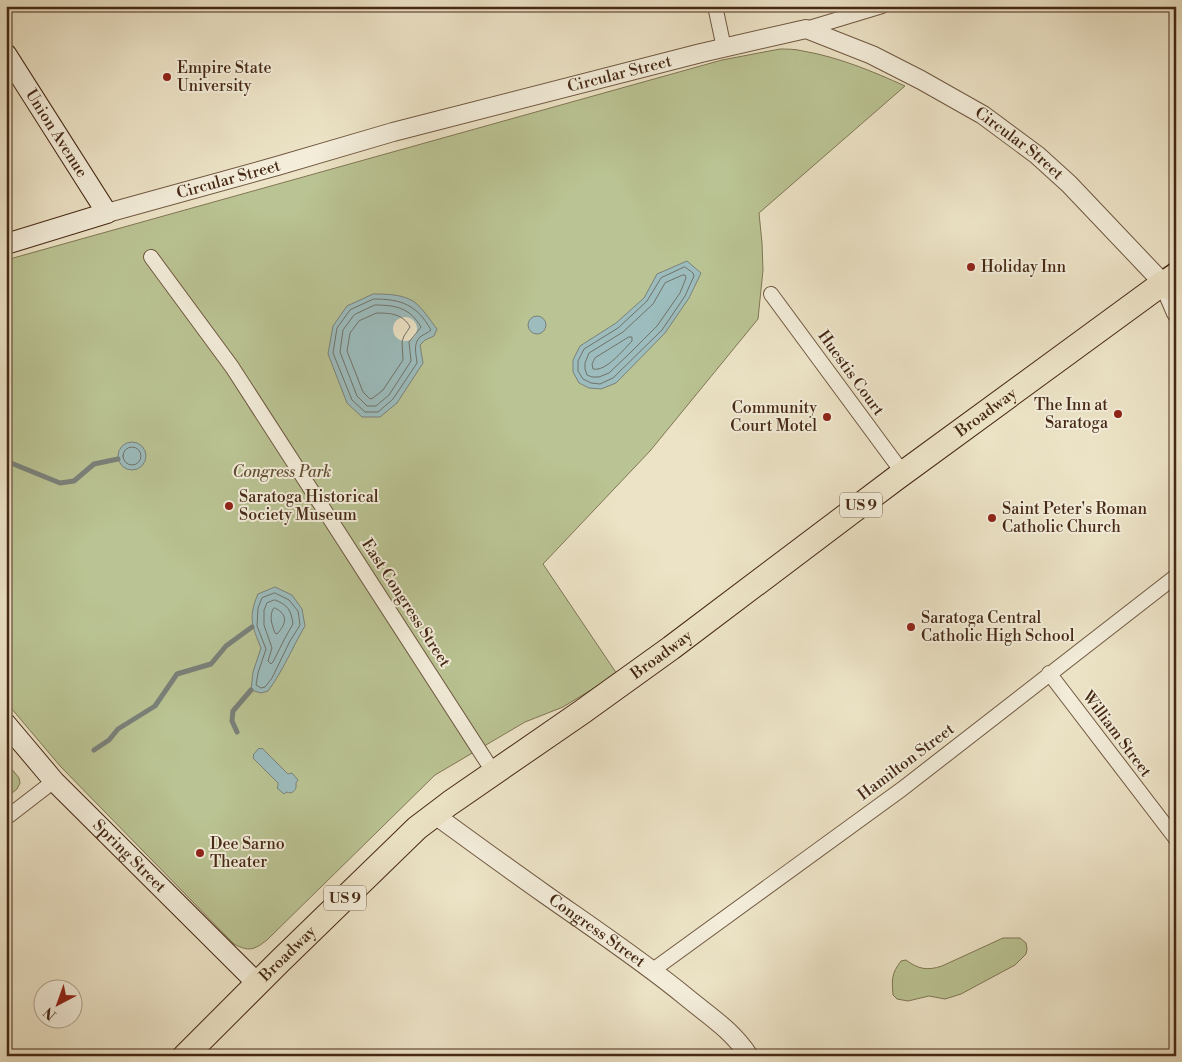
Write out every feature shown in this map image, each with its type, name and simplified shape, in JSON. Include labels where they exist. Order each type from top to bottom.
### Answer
[{"type":"highway","name":"Broadway","points":[[185,1056],[410,835],[435,815],[670,648],[903,473],[1172,283]]},
{"type":"main road","name":"Union Avenue","points":[[6,54],[106,213]]},
{"type":"main road","name":"Circular Street","points":[[6,244],[106,213]]},
{"type":"main road","name":"Spring Street","points":[[6,724],[54,781],[258,983]]},
{"type":"street","points":[[715,6],[724,48]]},
{"type":"street","points":[[806,29],[882,6]]},
{"type":"street","name":"Circular Street","points":[[106,213],[393,132],[806,29],[872,55],[983,115],[1036,155],[1069,184],[1172,283]]},
{"type":"street","name":"East Congress Street","points":[[151,257],[232,367],[494,772]]},
{"type":"street","points":[[1172,283],[1176,313]]},
{"type":"street","name":"Huestis Court","points":[[771,294],[903,473]]},
{"type":"street","name":"Hamilton Street","points":[[652,970],[897,792],[1176,576]]},
{"type":"street","name":"William Street","points":[[1050,674],[1176,839]]},
{"type":"street","points":[[6,818],[54,781]]},
{"type":"street","name":"Congress Street","points":[[435,815],[652,970],[719,1022],[749,1056]]},
{"type":"green space","name":"Congress Park","points":[[780,49],[797,50],[829,57],[905,86],[759,213],[763,270],[758,319],[650,451],[543,564],[617,674],[563,707],[525,722],[435,775],[267,940],[251,949],[234,944],[61,767],[6,702],[6,260],[722,60]]},
{"type":"green space","points":[[6,762],[19,778],[20,783],[17,789],[6,798]]},
{"type":"green space","points":[[1003,938],[1020,938],[1026,943],[1026,954],[1015,965],[961,994],[945,999],[929,996],[908,1001],[897,999],[893,995],[893,977],[901,961],[906,960],[927,969],[937,968]]},
{"type":"water","points":[[687,261],[701,273],[689,298],[665,333],[616,383],[601,389],[589,388],[579,383],[573,372],[573,360],[580,346],[616,323],[644,298],[657,274]]},
{"type":"water","points":[[373,294],[388,294],[413,301],[437,329],[434,336],[425,340],[420,345],[423,363],[397,403],[380,417],[362,417],[347,403],[328,354],[333,326],[347,306]]},
{"type":"water","points":[[533,316],[541,316],[546,321],[544,332],[533,334],[528,329],[528,321]]},
{"type":"water","points":[[132,442],[142,446],[146,456],[142,466],[132,470],[122,466],[118,456],[122,446]]},
{"type":"water","points":[[275,587],[292,595],[302,609],[305,626],[268,691],[261,693],[251,690],[253,672],[261,648],[253,627],[252,615],[258,594]]},
{"type":"water","points":[[259,748],[262,748],[288,774],[292,773],[298,780],[293,792],[284,794],[277,788],[278,783],[253,758],[253,755]]},
{"type":"pier","points":[[405,317],[413,321],[417,329],[413,337],[405,341],[397,337],[393,329],[397,321]]},
{"type":"waterway","points":[[6,461],[60,483],[74,481],[94,464],[118,459]]},
{"type":"waterway","points":[[94,750],[109,740],[118,729],[155,706],[177,674],[211,664],[226,646],[252,627]]},
{"type":"waterway","points":[[237,732],[232,721],[233,711],[251,690]]},
{"type":"place","name":"Empire State University","points":[[167,77]]},
{"type":"place","name":"Holiday Inn","points":[[971,267]]},
{"type":"place","name":"The Inn at Saratoga","points":[[1118,414]]},
{"type":"place","name":"Community Court Motel","points":[[827,417]]},
{"type":"place","name":"Saratoga Historical Society Museum","points":[[229,506]]},
{"type":"place","name":"Saint Peter's Roman Catholic Church","points":[[992,518]]},
{"type":"place","name":"Saratoga Central Catholic High School","points":[[911,627]]},
{"type":"place","name":"Dee Sarno Theater","points":[[200,853]]}]
